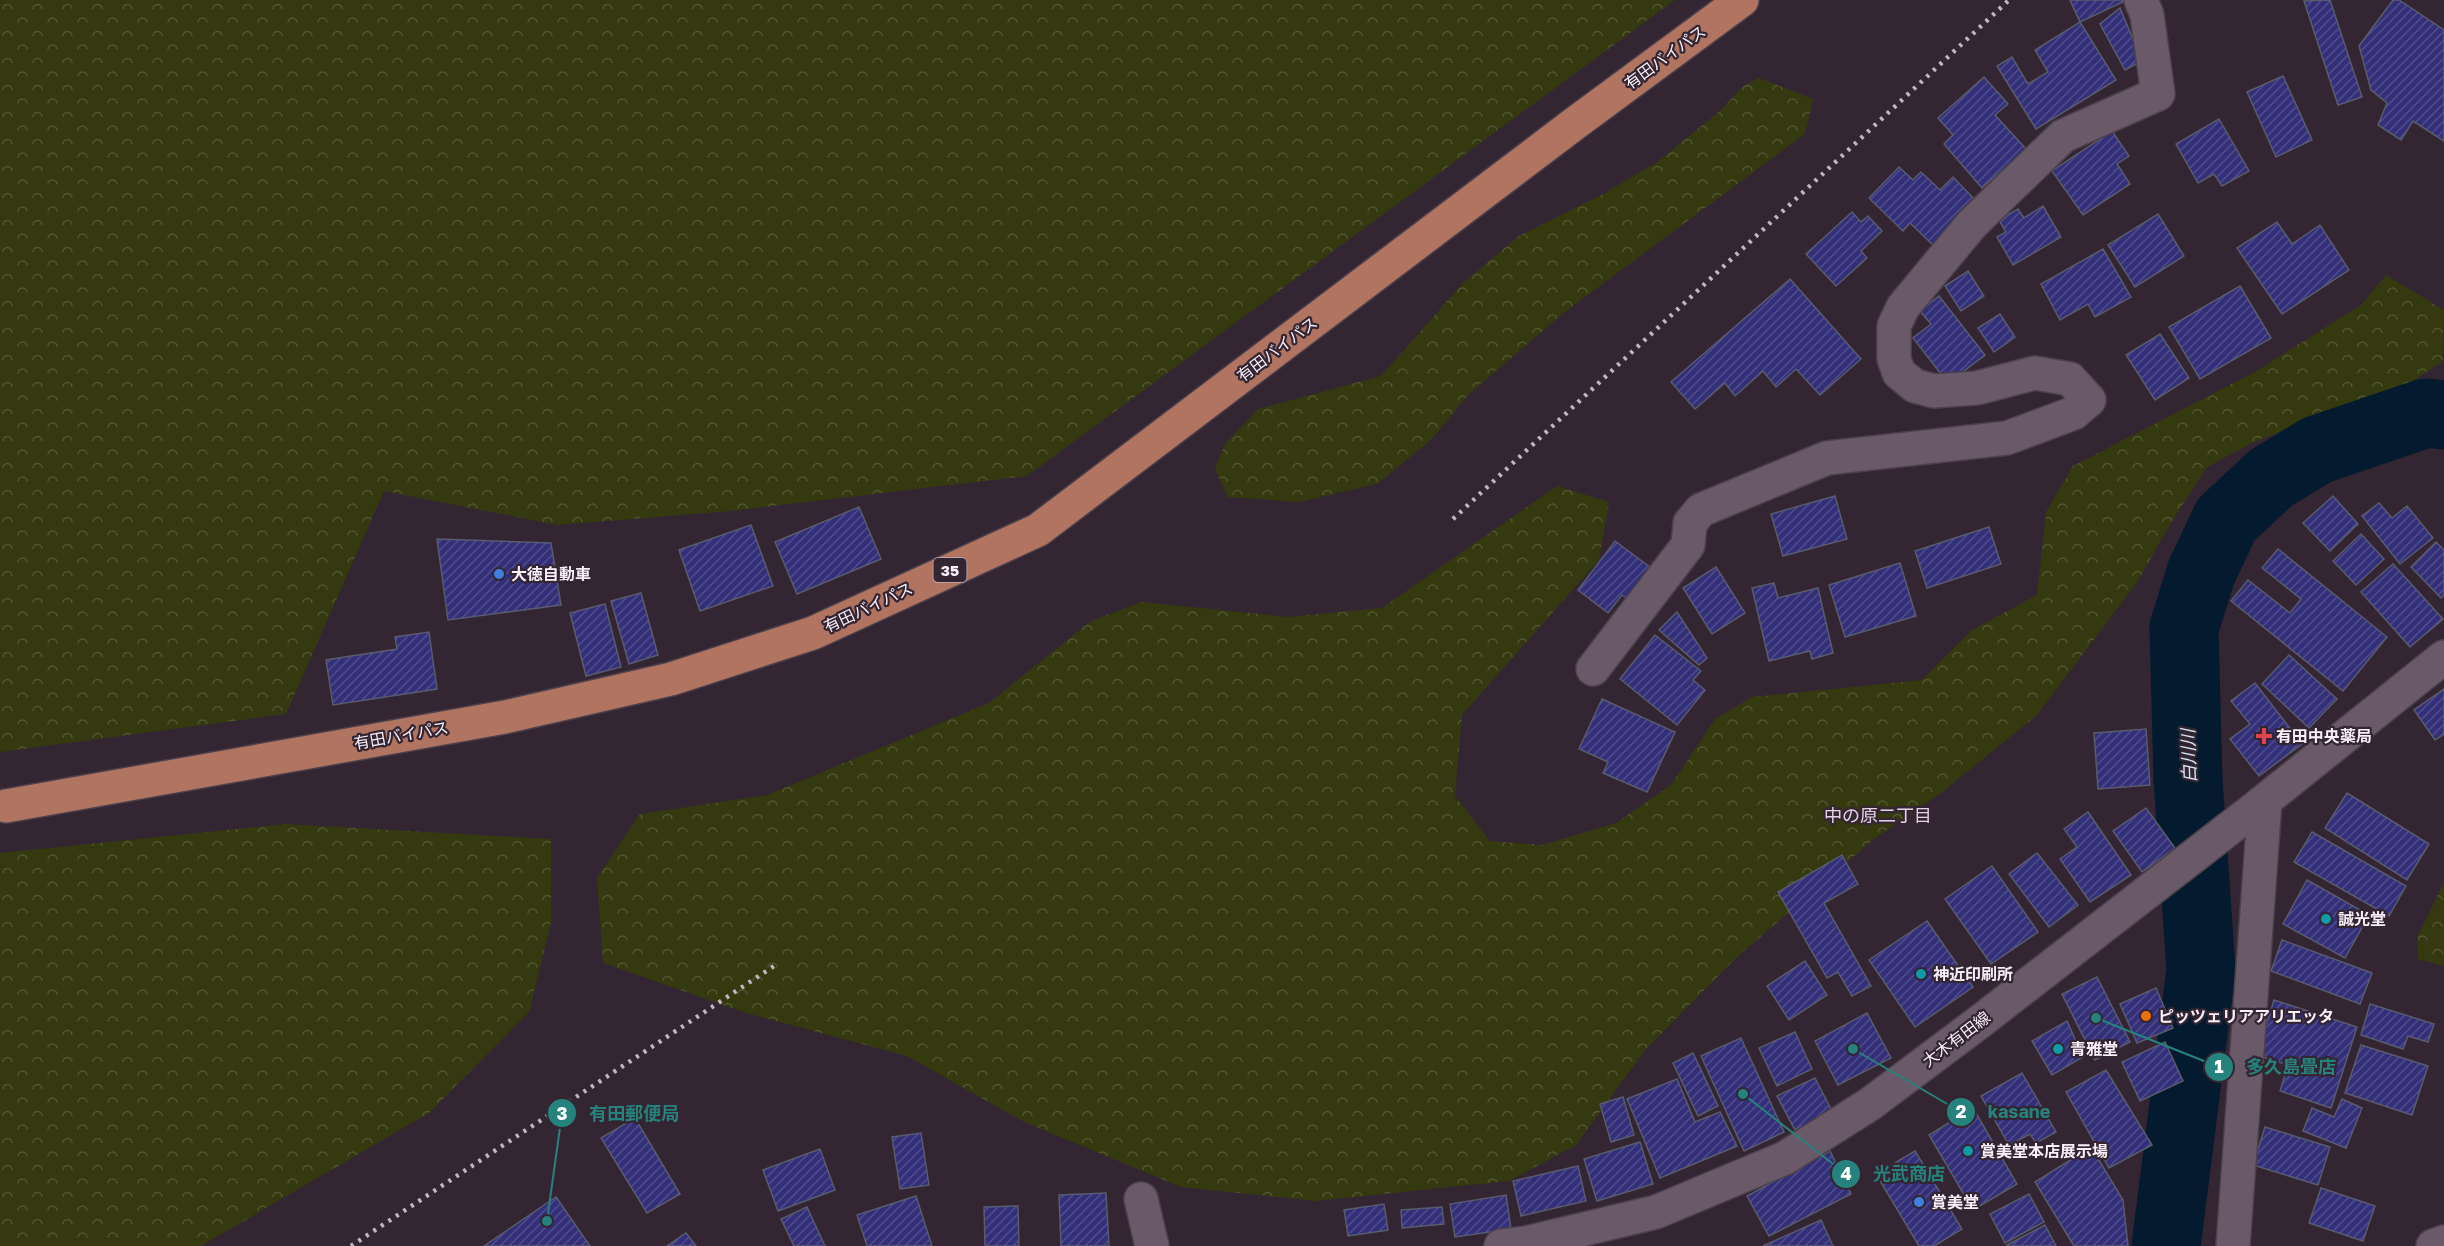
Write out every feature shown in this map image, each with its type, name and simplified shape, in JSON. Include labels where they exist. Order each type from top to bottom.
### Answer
[{"type":"highway","name":"有田バイパス","points":[[6,806],[505,717],[670,679],[813,633],[1017,540],[1038,530],[1574,124],[1742,0]]},
{"type":"street","points":[[1593,669],[1688,545],[1690,523],[1701,510],[1827,458],[2007,438],[2074,414],[2089,400],[2070,379],[2035,373],[1977,388],[1934,391],[1915,386],[1899,372],[1894,359],[1894,326],[1904,307],[1972,224],[2063,136],[2158,94],[2147,15],[2141,0]]},
{"type":"street","name":"大木有田線","points":[[1501,1246],[1599,1236],[1785,1158],[1870,1104],[2265,801],[2444,657]]},
{"type":"street","points":[[2233,1246],[2265,801]]},
{"type":"street","points":[[1141,1200],[1152,1246]]},
{"type":"street","points":[[2433,1246],[2444,1242]]},
{"type":"green space","points":[[0,0],[1675,0],[1027,476],[731,511],[557,525],[384,491],[286,714],[0,752]]},
{"type":"green space","points":[[1759,78],[1813,99],[1805,134],[1566,311],[1468,395],[1431,440],[1377,484],[1299,502],[1228,497],[1215,469],[1225,444],[1258,409],[1381,376],[1464,282],[1519,236],[1603,194],[1657,162],[1720,111],[1742,87]]},
{"type":"green space","points":[[2386,275],[2444,310],[2443,361],[2389,397],[2329,413],[2254,442],[2207,467],[2169,526],[2138,581],[2037,715],[1941,793],[1874,839],[1736,958],[1646,1049],[1576,1145],[1509,1181],[1315,1201],[1181,1187],[1024,1122],[907,1056],[746,1013],[603,963],[597,878],[640,814],[767,795],[989,703],[1091,621],[1142,602],[1288,617],[1382,608],[1557,486],[1609,502],[1599,560],[1462,715],[1455,796],[1490,841],[1542,845],[1616,823],[1671,785],[1715,719],[1752,697],[1922,680],[1972,630],[2037,595],[2046,512],[2073,466],[2253,373],[2361,305]]},
{"type":"green space","points":[[285,824],[551,839],[551,923],[529,1012],[429,1113],[201,1246],[0,1246],[0,853]]},
{"type":"green space","points":[[2444,882],[2444,966],[2418,959],[2418,936]]},
{"type":"building","points":[[2070,0],[2122,0],[2123,2],[2080,22]]},
{"type":"building","points":[[2330,0],[2362,97],[2338,105],[2304,1]]},
{"type":"building","points":[[2393,0],[2399,0],[2444,30],[2444,141],[2413,121],[2401,140],[2378,125],[2387,103],[2371,90],[2359,46]]},
{"type":"building","points":[[2120,8],[2142,61],[2125,70],[2100,24]]},
{"type":"building","points":[[2080,22],[2116,80],[2036,129],[1997,66],[2012,57],[2028,84],[2048,72],[2035,50]]},
{"type":"building","points":[[2283,76],[2312,140],[2276,157],[2247,92]]},
{"type":"building","points":[[1984,77],[2008,104],[1995,115],[2026,149],[1982,188],[1944,144],[1953,135],[1938,118]]},
{"type":"building","points":[[2219,119],[2249,171],[2222,186],[2214,174],[2198,183],[2176,144]]},
{"type":"building","points":[[2112,131],[2129,156],[2117,164],[2130,184],[2083,215],[2052,171]]},
{"type":"building","points":[[1899,167],[1913,180],[1921,172],[1940,190],[1953,177],[1976,201],[1933,245],[1910,223],[1903,231],[1869,198]]},
{"type":"building","points":[[2043,206],[2061,237],[2013,265],[1997,237],[2006,232],[1999,220],[2018,209],[2024,218]]},
{"type":"building","points":[[1852,212],[1861,222],[1868,216],[1882,231],[1861,251],[1867,258],[1836,286],[1806,254]]},
{"type":"building","points":[[2158,214],[2184,256],[2135,287],[2108,245]]},
{"type":"building","points":[[2277,222],[2292,244],[2320,225],[2349,270],[2282,314],[2237,248]]},
{"type":"building","points":[[2103,249],[2131,297],[2095,317],[2088,304],[2060,320],[2041,284]]},
{"type":"building","points":[[1968,271],[1984,296],[1961,311],[1945,286]]},
{"type":"building","points":[[1790,279],[1861,359],[1820,395],[1796,369],[1776,387],[1763,371],[1735,396],[1725,383],[1695,409],[1671,382]]},
{"type":"building","points":[[2240,286],[2271,338],[2200,379],[2169,327]]},
{"type":"building","points":[[1939,296],[1985,355],[1948,383],[1913,338],[1931,324],[1920,311]]},
{"type":"building","points":[[2000,314],[2015,337],[1994,352],[1978,328]]},
{"type":"building","points":[[2160,334],[2189,378],[2155,400],[2126,355]]},
{"type":"building","points":[[1835,496],[1847,539],[1783,556],[1771,514]]},
{"type":"building","points":[[2333,496],[2358,524],[2330,551],[2303,523]]},
{"type":"building","points":[[2379,503],[2392,518],[2407,506],[2433,538],[2400,564],[2362,516]]},
{"type":"building","points":[[859,507],[881,559],[797,594],[775,542]]},
{"type":"building","points":[[751,525],[773,586],[700,611],[679,550]]},
{"type":"building","points":[[1989,527],[2001,564],[1927,588],[1915,551]]},
{"type":"building","points":[[2361,534],[2384,559],[2356,585],[2333,561]]},
{"type":"building","name":"大徳自動車","points":[[437,539],[551,543],[561,605],[448,620]]},
{"type":"building","points":[[1615,541],[1655,571],[1632,602],[1622,595],[1608,613],[1578,590]]},
{"type":"building","points":[[2436,542],[2444,550],[2444,595],[2441,598],[2411,567]]},
{"type":"building","points":[[2278,549],[2387,637],[2343,691],[2231,601],[2248,580],[2290,613],[2301,599],[2262,568]]},
{"type":"building","points":[[1900,563],[1916,616],[1845,637],[1829,585]]},
{"type":"building","points":[[2393,564],[2443,619],[2410,647],[2361,592]]},
{"type":"building","points":[[1716,567],[1745,613],[1712,634],[1683,588]]},
{"type":"building","points":[[1774,583],[1778,598],[1818,588],[1833,653],[1812,659],[1810,651],[1769,661],[1752,588]]},
{"type":"building","points":[[641,593],[658,655],[629,664],[611,601]]},
{"type":"building","name":"大徳自動車","points":[[605,604],[621,667],[586,676],[570,613]]},
{"type":"building","points":[[1677,612],[1707,658],[1699,665],[1659,630]]},
{"type":"building","points":[[429,632],[437,689],[333,705],[326,660],[397,649],[395,637]]},
{"type":"building","points":[[1655,635],[1701,671],[1693,680],[1705,690],[1677,725],[1620,679]]},
{"type":"building","points":[[2289,655],[2337,699],[2309,728],[2262,684]]},
{"type":"building","points":[[2255,683],[2302,744],[2259,776],[2230,739],[2250,724],[2231,701]]},
{"type":"building","points":[[2444,689],[2444,734],[2435,740],[2414,710]]},
{"type":"building","points":[[1602,699],[1675,732],[1647,792],[1603,773],[1608,762],[1579,749]]},
{"type":"building","points":[[2146,729],[2150,785],[2098,789],[2094,733]]},
{"type":"building","points":[[2347,793],[2429,844],[2407,880],[2325,828]]},
{"type":"building","points":[[2146,808],[2175,848],[2142,872],[2113,831]]},
{"type":"building","points":[[2088,812],[2131,875],[2090,902],[2060,859],[2077,847],[2064,829]]},
{"type":"building","points":[[2312,832],[2406,886],[2389,916],[2294,862]]},
{"type":"building","points":[[2037,853],[2078,905],[2049,927],[2009,874]]},
{"type":"building","points":[[1842,855],[1858,884],[1824,903],[1871,986],[1852,996],[1838,972],[1827,978],[1778,892]]},
{"type":"building","points":[[1992,866],[2038,932],[1991,964],[1945,899]]},
{"type":"building","name":"誠光堂","points":[[2307,880],[2369,915],[2345,958],[2283,924]]},
{"type":"building","name":"神近印刷所","points":[[1927,921],[1973,987],[1915,1027],[1869,960]]},
{"type":"building","points":[[2282,940],[2372,973],[2360,1004],[2271,971]]},
{"type":"building","points":[[1805,961],[1827,995],[1789,1020],[1767,986]]},
{"type":"building","points":[[2097,977],[2130,1042],[2095,1060],[2062,994]]},
{"type":"building","name":"ピッツェリアアリエッタ","points":[[2156,988],[2173,1028],[2137,1043],[2120,1004]]},
{"type":"building","points":[[2274,1000],[2357,1027],[2331,1108],[2280,1091],[2288,1065],[2257,1055]]},
{"type":"building","points":[[2370,1004],[2434,1024],[2428,1042],[2408,1036],[2403,1049],[2361,1035]]},
{"type":"building","points":[[1867,1013],[1891,1058],[1838,1085],[1815,1041]]},
{"type":"building","name":"青雅堂","points":[[2067,1021],[2083,1057],[2052,1075],[2032,1041]]},
{"type":"building","points":[[1795,1032],[1812,1069],[1777,1086],[1759,1048]]},
{"type":"building","points":[[1741,1038],[1784,1132],[1744,1151],[1701,1056]]},
{"type":"building","points":[[2165,1042],[2183,1081],[2140,1101],[2122,1062]]},
{"type":"building","points":[[2361,1045],[2428,1066],[2412,1115],[2345,1093]]},
{"type":"building","points":[[1693,1053],[1718,1106],[1698,1116],[1673,1063]]},
{"type":"building","points":[[2106,1070],[2152,1145],[2109,1168],[2066,1092]]},
{"type":"building","points":[[2022,1073],[2056,1132],[2036,1143],[2030,1134],[2009,1145],[1981,1096]]},
{"type":"building","points":[[1815,1078],[1832,1111],[1795,1130],[1777,1096]]},
{"type":"building","points":[[1677,1079],[1695,1122],[1720,1112],[1737,1146],[1660,1178],[1627,1099]]},
{"type":"building","points":[[1623,1097],[1634,1135],[1611,1142],[1600,1104]]},
{"type":"building","points":[[2342,1099],[2362,1108],[2346,1148],[2303,1131],[2312,1108],[2334,1117]]},
{"type":"building","name":"賞美堂本店展示場","points":[[1973,1108],[2017,1184],[1973,1210],[1929,1135]]},
{"type":"building","points":[[635,1118],[680,1194],[647,1213],[601,1138]]},
{"type":"building","points":[[2265,1127],[2330,1147],[2318,1185],[2253,1165]]},
{"type":"building","points":[[921,1133],[929,1185],[900,1189],[892,1137]]},
{"type":"building","points":[[1640,1142],[1653,1184],[1597,1201],[1584,1159]]},
{"type":"building","points":[[2091,1147],[2123,1200],[2128,1246],[2074,1246],[2035,1182]]},
{"type":"building","points":[[820,1149],[835,1190],[778,1211],[763,1170]]},
{"type":"building","points":[[1830,1151],[1851,1194],[1769,1236],[1747,1196]]},
{"type":"building","name":"賞美堂","points":[[1915,1151],[1962,1229],[1934,1246],[1919,1246],[1876,1174]]},
{"type":"building","points":[[1578,1166],[1586,1201],[1521,1216],[1513,1181]]},
{"type":"building","points":[[2321,1188],[2375,1206],[2363,1241],[2309,1223]]},
{"type":"building","points":[[1106,1193],[1109,1246],[1061,1246],[1059,1195]]},
{"type":"building","points":[[2029,1194],[2044,1222],[2005,1243],[1990,1214]]},
{"type":"building","points":[[1506,1195],[1511,1229],[1455,1237],[1450,1204]]},
{"type":"building","points":[[916,1196],[932,1246],[867,1246],[857,1215]]},
{"type":"building","points":[[556,1197],[590,1246],[484,1246]]},
{"type":"building","points":[[1384,1204],[1388,1230],[1348,1236],[1344,1210]]},
{"type":"building","points":[[1018,1206],[1019,1246],[985,1246],[984,1207]]},
{"type":"building","points":[[807,1207],[825,1246],[794,1246],[781,1219]]},
{"type":"building","points":[[1442,1207],[1444,1224],[1402,1228],[1401,1210]]},
{"type":"building","points":[[1821,1220],[1833,1246],[1763,1246]]},
{"type":"building","points":[[2045,1225],[2056,1246],[2007,1245]]},
{"type":"building","points":[[686,1233],[696,1246],[667,1246]]},
{"type":"waterway","name":"白川川","points":[[2166,1246],[2201,970],[2188,780],[2184,628],[2201,573],[2226,520],[2271,478],[2317,450],[2426,413],[2444,415]]},
{"type":"railway","points":[[1453,519],[2009,0]]},
{"type":"railway","points":[[351,1246],[777,964]]},
{"type":"place","name":"大徳自動車","points":[[499,574]]},
{"type":"place","name":"有田中央薬局","points":[[2264,736]]},
{"type":"place","name":"誠光堂","points":[[2326,919]]},
{"type":"place","name":"神近印刷所","points":[[1921,974]]},
{"type":"place","name":"ピッツェリアアリエッタ","points":[[2146,1016]]},
{"type":"place","name":"多久島畳店","points":[[2096,1018]]},
{"type":"place","name":"kasane","points":[[1853,1049]]},
{"type":"place","name":"青雅堂","points":[[2058,1049]]},
{"type":"place","name":"光武商店","points":[[1743,1094]]},
{"type":"place","name":"賞美堂本店展示場","points":[[1968,1151]]},
{"type":"place","name":"賞美堂","points":[[1919,1202]]},
{"type":"place","name":"有田郵便局","points":[[547,1221]]},
{"type":"district","name":"中の原二丁目","points":[[1878,815]]}]
